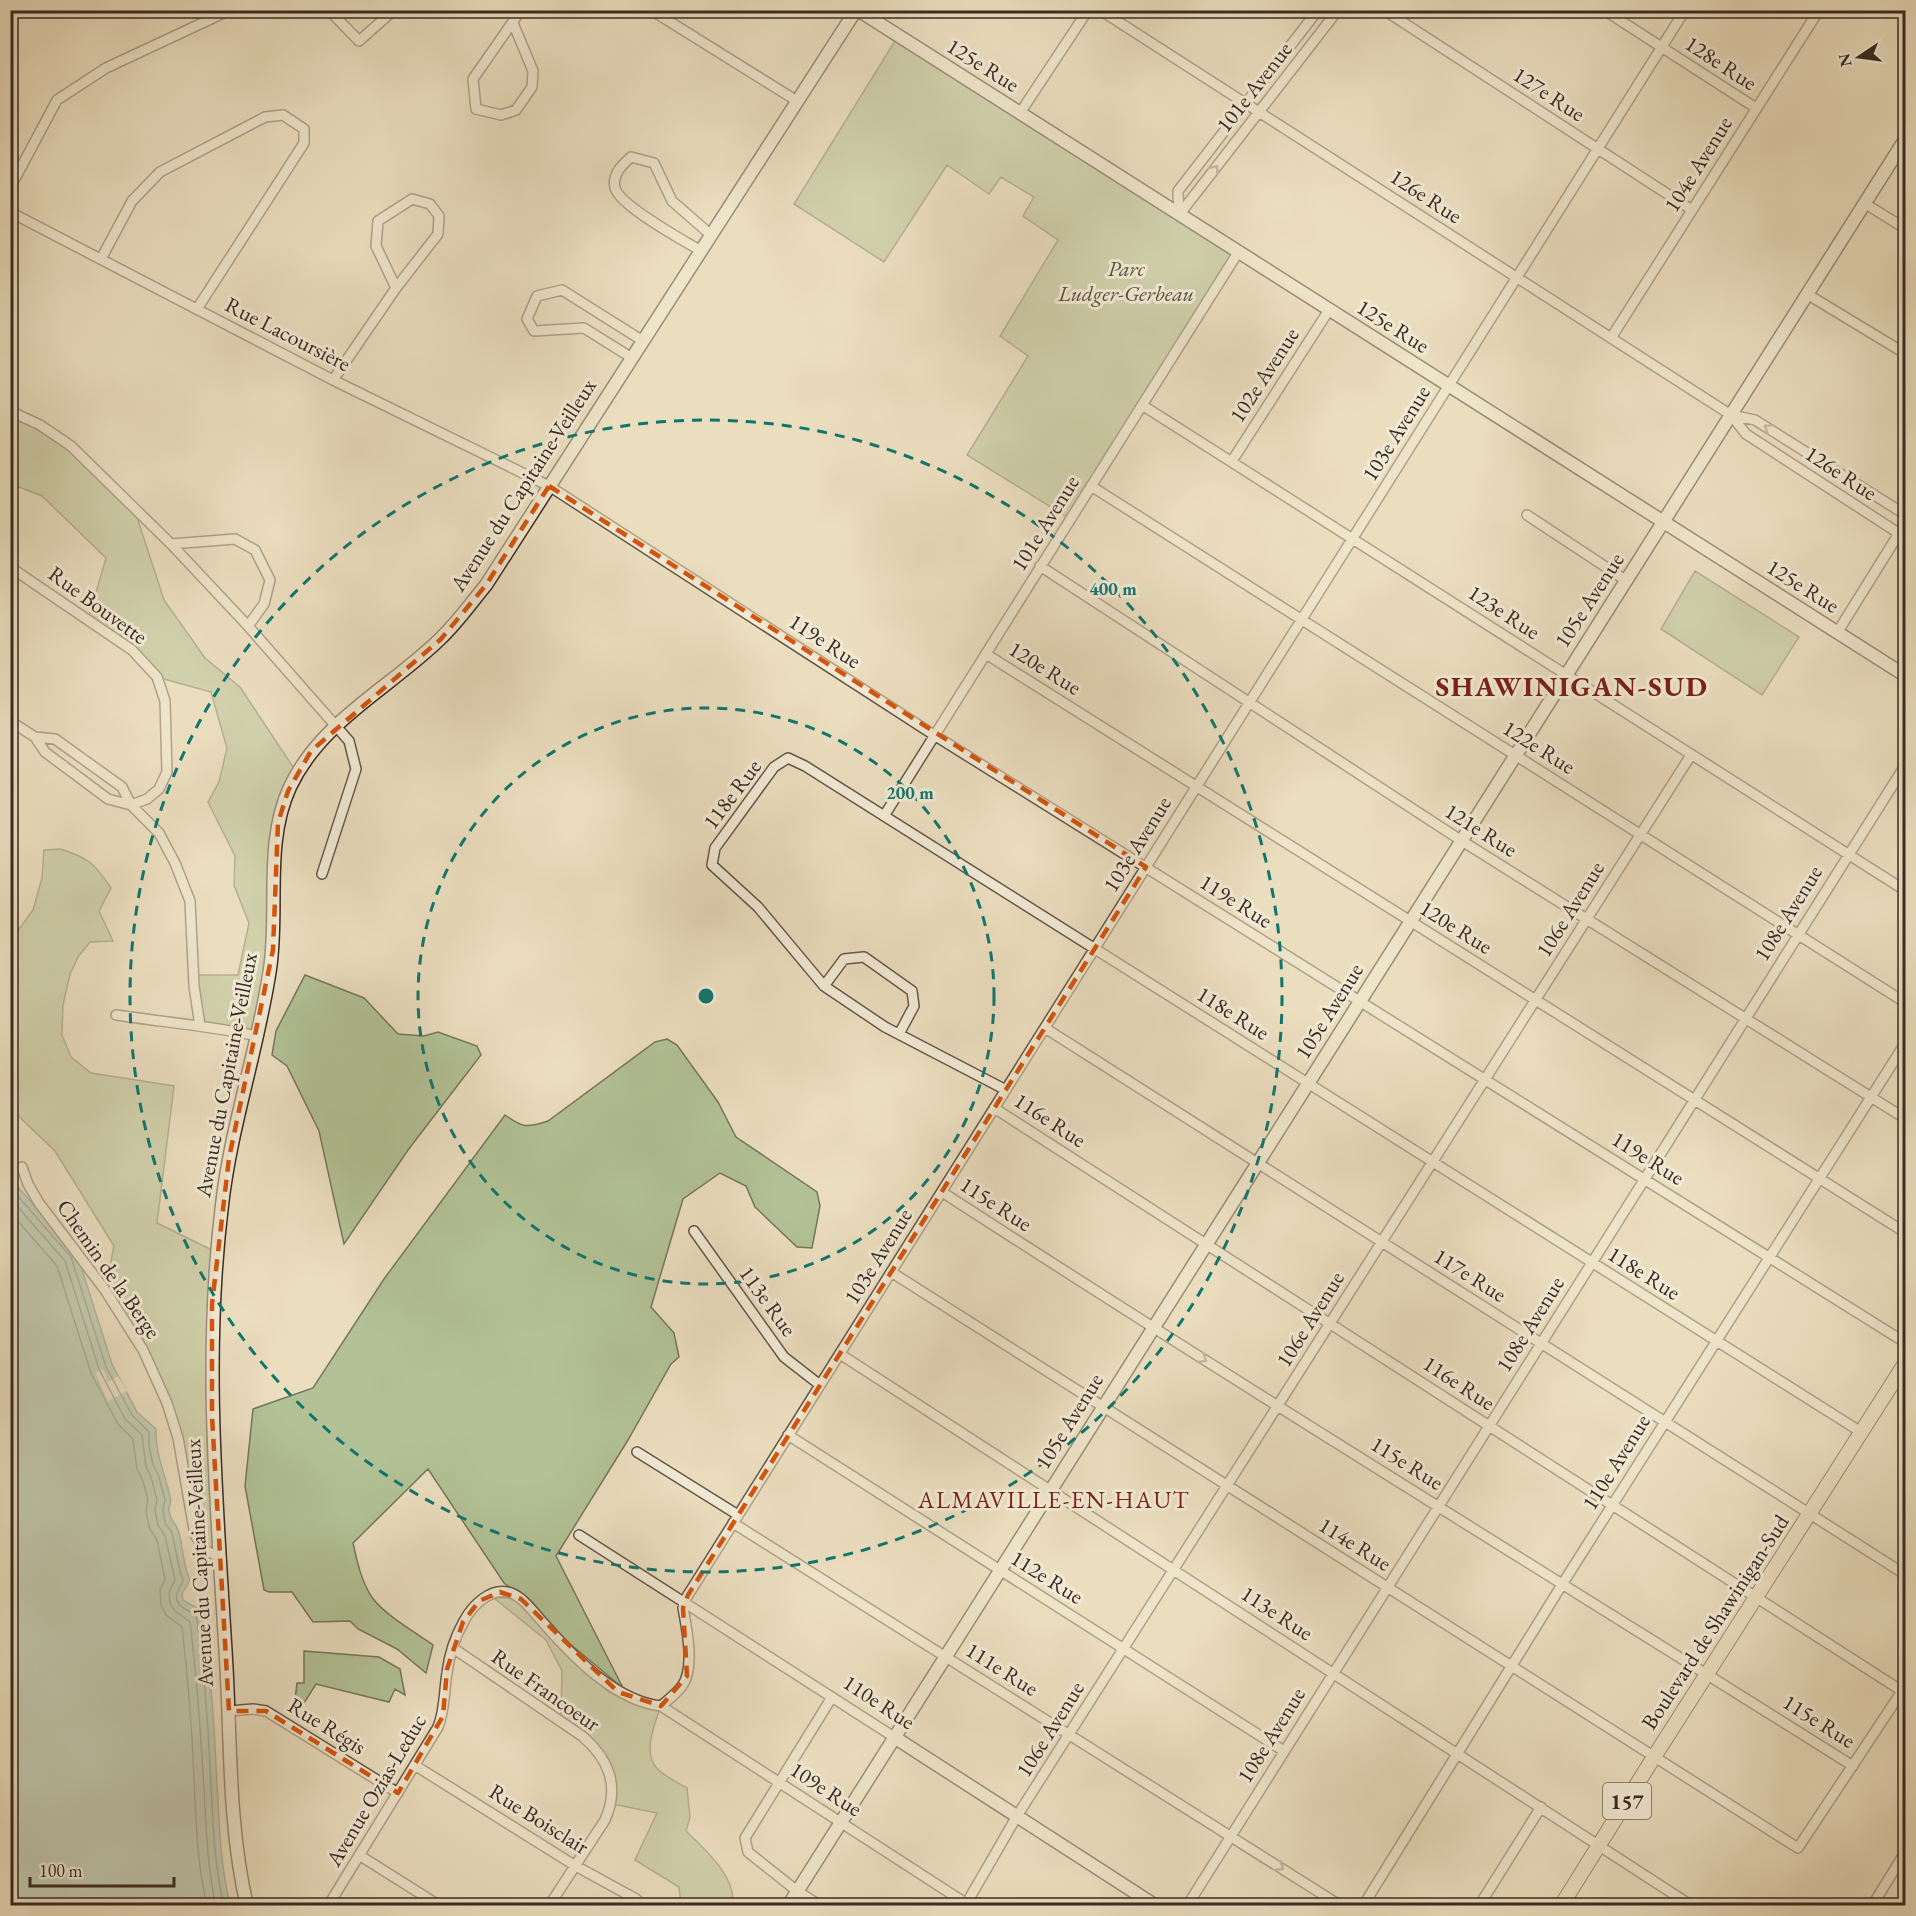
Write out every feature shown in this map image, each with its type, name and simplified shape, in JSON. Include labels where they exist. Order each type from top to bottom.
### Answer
[{"type":"main road","name":"Boulevard de Shawinigan-Sud","points":[[1562,1905],[1905,1362]]},
{"type":"street","points":[[10,189],[57,100],[106,68],[230,10]]},
{"type":"street","points":[[328,10],[359,41],[394,10]]},
{"type":"street","points":[[513,23],[533,71],[532,87],[516,110],[501,116],[476,109],[473,78],[521,10]]},
{"type":"street","points":[[651,10],[797,101]]},
{"type":"street","name":"Avenue du Capitaine-Veilleux","points":[[248,1905],[236,1845],[212,1416],[213,1293],[216,1252],[229,1158],[258,1036],[273,950],[278,823],[288,790],[304,761],[336,726],[441,639],[486,585],[857,10]]},
{"type":"street","name":"125e Rue","points":[[857,10],[1905,676]]},
{"type":"street","points":[[1020,113],[1088,10]]},
{"type":"street","name":"126e Rue","points":[[1100,10],[1731,415],[1746,434],[1902,536]]},
{"type":"street","name":"101e Avenue","points":[[1179,215],[1178,191],[1317,10]]},
{"type":"street","name":"101e Avenue","points":[[1179,215],[1338,10]]},
{"type":"street","name":"127e Rue","points":[[1384,10],[1692,210]]},
{"type":"street","name":"128e Rue","points":[[1604,10],[1756,108]]},
{"type":"street","name":"103e Avenue","points":[[684,1602],[1685,10]]},
{"type":"street","name":"104e Avenue","points":[[1611,338],[1819,10]]},
{"type":"street","points":[[101,259],[132,201],[160,172],[265,117],[283,115],[304,129],[304,143],[197,309]]},
{"type":"street","name":"105e Avenue","points":[[788,1905],[1664,523],[1905,138]]},
{"type":"street","points":[[700,251],[624,202],[615,188],[617,170],[631,157],[654,162],[672,201],[711,235]]},
{"type":"street","points":[[333,380],[396,288],[438,234],[439,216],[430,204],[412,199],[378,221],[376,246],[396,288]]},
{"type":"street","points":[[1864,203],[1905,229]]},
{"type":"street","name":"Rue Lacoursière","points":[[10,212],[333,380],[549,486]]},
{"type":"street","name":"101e Avenue","points":[[884,816],[1239,251]]},
{"type":"street","points":[[632,358],[584,328],[534,331],[527,319],[537,296],[562,290],[643,341]]},
{"type":"street","points":[[1807,294],[1905,354]]},
{"type":"street","name":"102e Avenue","points":[[1232,461],[1329,310]]},
{"type":"street","name":"123e Rue","points":[[1142,405],[1905,891]]},
{"type":"street","points":[[10,411],[40,425],[70,446],[171,544],[248,626],[349,741],[356,769],[322,874]]},
{"type":"street","name":"126e Rue","points":[[1731,415],[1755,420],[1905,516]]},
{"type":"street","name":"126e Rue","points":[[1785,460],[1794,444]]},
{"type":"street","name":"119e Rue","points":[[549,486],[934,735],[1905,1343]]},
{"type":"street","name":"122e Rue","points":[[1091,486],[1905,1003]]},
{"type":"street","points":[[1527,515],[1627,580]]},
{"type":"street","points":[[1837,633],[1902,536],[1905,522]]},
{"type":"street","points":[[171,544],[235,539],[255,550],[270,580],[264,604],[248,626]]},
{"type":"street","name":"121e Rue","points":[[1040,566],[1462,841],[1905,1119]]},
{"type":"street","name":"Rue Bouvette","points":[[10,567],[132,650],[157,677],[165,701],[167,772],[159,789],[147,799],[131,805]]},
{"type":"street","name":"120e Rue","points":[[986,654],[1905,1233]]},
{"type":"street","points":[[10,721],[35,737],[45,752],[108,799],[131,805]]},
{"type":"street","points":[[35,737],[55,739],[122,787],[131,805],[159,833],[175,863],[190,901],[194,986],[200,1026]]},
{"type":"street","name":"106e Avenue","points":[[968,1905],[1017,1816],[1691,755]]},
{"type":"street","name":"118e Rue","points":[[711,865],[715,848],[774,767],[788,758],[805,766],[1861,1432]]},
{"type":"street","name":"108e Avenue","points":[[1187,1905],[1848,855],[1903,774],[1905,764]]},
{"type":"street","name":"116e Rue","points":[[711,865],[758,907],[824,986],[899,1034],[1006,1090]]},
{"type":"street","points":[[824,986],[844,958],[864,957],[912,992],[914,1006],[899,1034]]},
{"type":"street","points":[[116,1015],[222,1028],[258,1036]]},
{"type":"street","name":"117e Rue","points":[[1045,1028],[1905,1575]]},
{"type":"street","name":"110e Avenue","points":[[1363,1905],[1563,1583],[1905,1042]]},
{"type":"street","name":"116e Rue","points":[[994,1108],[1902,1691],[1853,1766]]},
{"type":"street","name":"Chemin de la Berge","points":[[22,1167],[28,1184],[39,1203],[105,1290],[143,1350],[167,1403],[178,1438],[195,1535],[205,1550],[220,1558]]},
{"type":"street","name":"115e Rue","points":[[942,1191],[1153,1328],[1853,1766]]},
{"type":"street","name":"113e Rue","points":[[694,1231],[784,1357],[820,1385]]},
{"type":"street","name":"114e Rue","points":[[891,1272],[1798,1848],[1853,1766]]},
{"type":"street","name":"113e Rue","points":[[840,1353],[1692,1905]]},
{"type":"street","name":"112e Rue","points":[[788,1435],[1284,1750]]},
{"type":"street","name":"111e Rue","points":[[638,1452],[945,1656],[1341,1905]]},
{"type":"street","name":"110e Rue","points":[[579,1535],[1156,1905]]},
{"type":"street","name":"Avenue Ozias-Leduc","points":[[328,1905],[416,1766],[443,1716],[447,1670],[463,1622],[479,1601],[490,1594],[510,1592],[606,1683],[637,1701],[661,1706]]},
{"type":"street","points":[[661,1706],[682,1686],[687,1676],[689,1665],[684,1602]]},
{"type":"street","name":"Rue Francoeur","points":[[453,1648],[582,1736],[601,1754],[612,1786],[610,1808],[605,1820],[574,1865]]},
{"type":"street","points":[[821,1905],[797,1891],[748,1852],[745,1838],[832,1697]]},
{"type":"street","name":"109e Rue","points":[[661,1706],[968,1905]]},
{"type":"street","name":"Rue Régis","points":[[229,1711],[253,1709],[266,1711],[398,1793]]},
{"type":"street","name":"Rue Boisclair","points":[[416,1766],[574,1865],[636,1899],[642,1905]]},
{"type":"street","points":[[1479,1905],[1541,1807]]},
{"type":"street","points":[[1872,1905],[1905,1851]]},
{"type":"street","points":[[359,1856],[440,1905]]},
{"type":"street","points":[[549,1905],[574,1865]]},
{"type":"highlighted area","points":[[549,486],[1146,867],[688,1595],[683,1608],[687,1676],[661,1706],[618,1692],[521,1599],[500,1592],[479,1601],[463,1622],[447,1669],[443,1716],[398,1793],[266,1711],[229,1711],[212,1416],[212,1304],[229,1158],[273,950],[278,823],[288,791],[311,751],[441,639],[486,585]]},
{"type":"green space","name":"Parc Ludger-Gerbeau","points":[[898,36],[1239,251],[1070,519],[967,455],[1028,356],[1000,336],[1058,240],[1023,216],[1034,197],[1001,177],[989,194],[947,165],[884,262],[794,204]]},
{"type":"green space","points":[[10,411],[71,446],[134,508],[164,600],[205,658],[240,687],[297,773],[275,859],[258,1036],[200,1026],[193,975],[238,975],[249,923],[234,885],[235,856],[208,802],[219,782],[227,748],[211,692],[157,677],[132,650],[88,620],[106,558],[42,496],[11,484]]},
{"type":"green space","points":[[1695,571],[1799,637],[1762,695],[1661,629]]},
{"type":"green space","points":[[60,849],[90,862],[111,888],[99,911],[113,941],[90,942],[78,957],[70,974],[63,1005],[62,1035],[71,1057],[91,1073],[174,1086],[157,1223],[216,1252],[221,1558],[200,1544],[167,1403],[105,1290],[114,1246],[55,1151],[11,1109],[10,939],[33,910],[42,878],[44,850]]},
{"type":"green space","points":[[305,975],[364,998],[398,1034],[424,1036],[438,1032],[477,1046],[481,1055],[408,1150],[344,1244],[319,1131],[287,1066],[272,1055],[276,1031]]},
{"type":"green space","points":[[667,1039],[677,1045],[718,1102],[736,1137],[817,1192],[820,1206],[812,1248],[797,1247],[755,1207],[746,1186],[720,1173],[683,1199],[651,1307],[674,1333],[679,1357],[671,1364],[628,1440],[556,1556],[623,1688],[558,1634],[519,1594],[504,1583],[428,1469],[353,1543],[362,1577],[376,1603],[433,1645],[426,1673],[397,1649],[358,1629],[350,1621],[313,1622],[292,1592],[264,1590],[245,1486],[253,1409],[313,1388],[384,1279],[505,1115],[525,1126],[548,1121],[655,1042]]},
{"type":"green space","points":[[494,1598],[510,1598],[522,1604],[609,1692],[635,1705],[659,1711],[651,1738],[652,1760],[661,1772],[687,1788],[690,1817],[686,1831],[718,1864],[730,1884],[733,1905],[681,1905],[679,1887],[635,1860],[657,1813],[613,1804],[608,1765],[561,1717],[562,1671],[546,1640]]},
{"type":"green space","points":[[304,1651],[379,1657],[400,1669],[405,1695],[395,1689],[389,1702],[316,1684],[302,1706],[295,1700],[297,1683],[304,1683]]},
{"type":"water","points":[[10,1178],[77,1254],[112,1364],[137,1412],[156,1429],[159,1455],[171,1499],[169,1513],[178,1530],[190,1580],[182,1594],[183,1600],[202,1611],[213,1710],[222,1853],[230,1905],[11,1905]]},
{"type":"pier","points":[[103,1369],[108,1382],[118,1376],[127,1391],[108,1401],[95,1373]]},
{"type":"district","name":"SHAWINIGAN-SUD","points":[[1572,686]]},
{"type":"district","name":"ALMAVILLE-EN-HAUT","points":[[1054,1499]]}]
